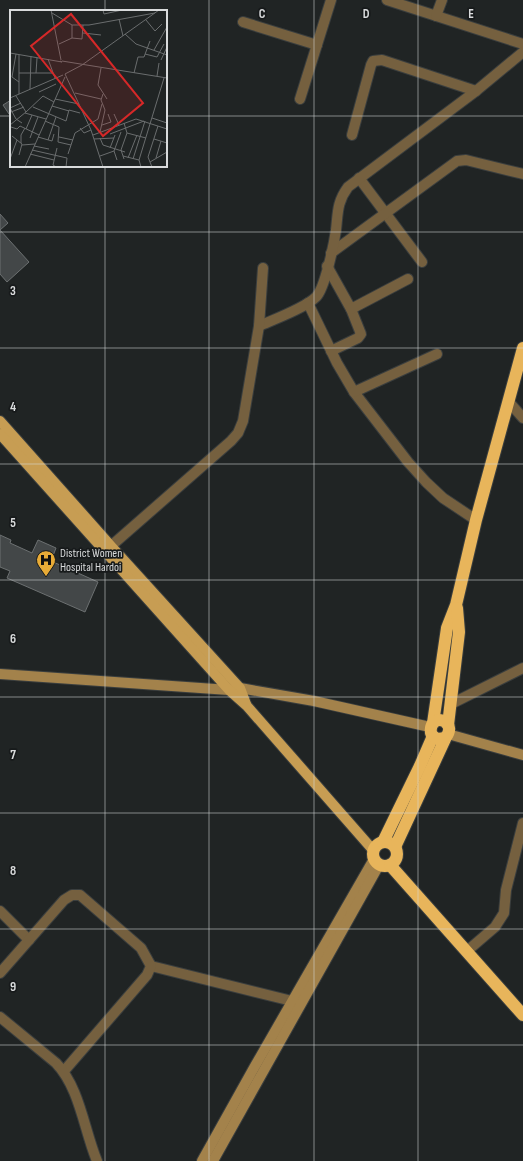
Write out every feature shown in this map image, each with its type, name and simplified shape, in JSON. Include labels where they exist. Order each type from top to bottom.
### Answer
[{"type":"highway","points":[[447,732],[441,739],[437,739],[432,729],[447,628],[456,605],[476,520],[523,348]]},
{"type":"highway","points":[[395,847],[447,732],[459,632],[456,605]]},
{"type":"highway","points":[[383,842],[420,766],[436,721],[441,720],[445,722],[447,732]]},
{"type":"highway","points":[[379,860],[395,860],[397,854],[395,847],[390,843],[383,842],[376,844],[379,860],[467,951],[523,1015]]},
{"type":"main road","points":[[0,421],[240,688],[247,706]]},
{"type":"main road","points":[[0,434],[229,690],[247,706],[379,860]]},
{"type":"street","points":[[300,99],[331,0]]},
{"type":"street","points":[[387,0],[523,44]]},
{"type":"street","points":[[436,16],[442,0]]},
{"type":"street","points":[[243,22],[317,45]]},
{"type":"street","points":[[259,326],[308,303],[320,292],[334,242],[339,202],[341,196],[348,187],[476,91],[523,52]]},
{"type":"street","points":[[352,135],[371,65],[374,61],[382,60],[476,91]]},
{"type":"street","points":[[331,253],[457,161],[466,160],[523,174]]},
{"type":"street","points":[[359,178],[422,262]]},
{"type":"street","points":[[328,266],[351,309],[361,334],[358,338],[331,351]]},
{"type":"street","points":[[111,546],[225,447],[238,433],[242,421],[259,326],[263,268]]},
{"type":"street","points":[[351,309],[408,279]]},
{"type":"street","points":[[308,303],[331,351],[354,392],[408,462],[443,498],[476,520]]},
{"type":"street","points":[[354,392],[437,354]]},
{"type":"street","points":[[508,402],[523,418]]},
{"type":"street","points":[[451,704],[523,668]]},
{"type":"street","points":[[0,674],[229,690],[240,688],[314,701],[432,729]]},
{"type":"street","points":[[447,732],[523,754]]},
{"type":"street","points":[[467,951],[495,927],[504,913],[506,890],[523,823]]},
{"type":"street","points":[[202,1161],[292,1001],[379,860]]},
{"type":"street","points":[[213,1161],[379,860]]},
{"type":"street","points":[[0,973],[64,900],[72,895],[80,895],[141,948],[151,966],[292,1001]]},
{"type":"street","points":[[0,911],[29,940]]},
{"type":"street","points":[[64,1071],[147,975],[151,966]]},
{"type":"street","points":[[0,1017],[64,1071],[74,1091],[91,1147],[97,1161]]},
{"type":"building","points":[[10,101],[10,114],[9,114],[3,105]]},
{"type":"building","points":[[0,214],[8,223],[0,230]]},
{"type":"building","points":[[0,230],[29,262],[7,282],[0,274]]},
{"type":"building","points":[[0,535],[11,540],[10,543],[32,553],[38,540],[56,548],[51,561],[98,582],[85,612],[7,578],[10,571],[0,567]]},
{"type":"place","name":"District Women Hospital Hardoi","points":[[46,577]]}]
